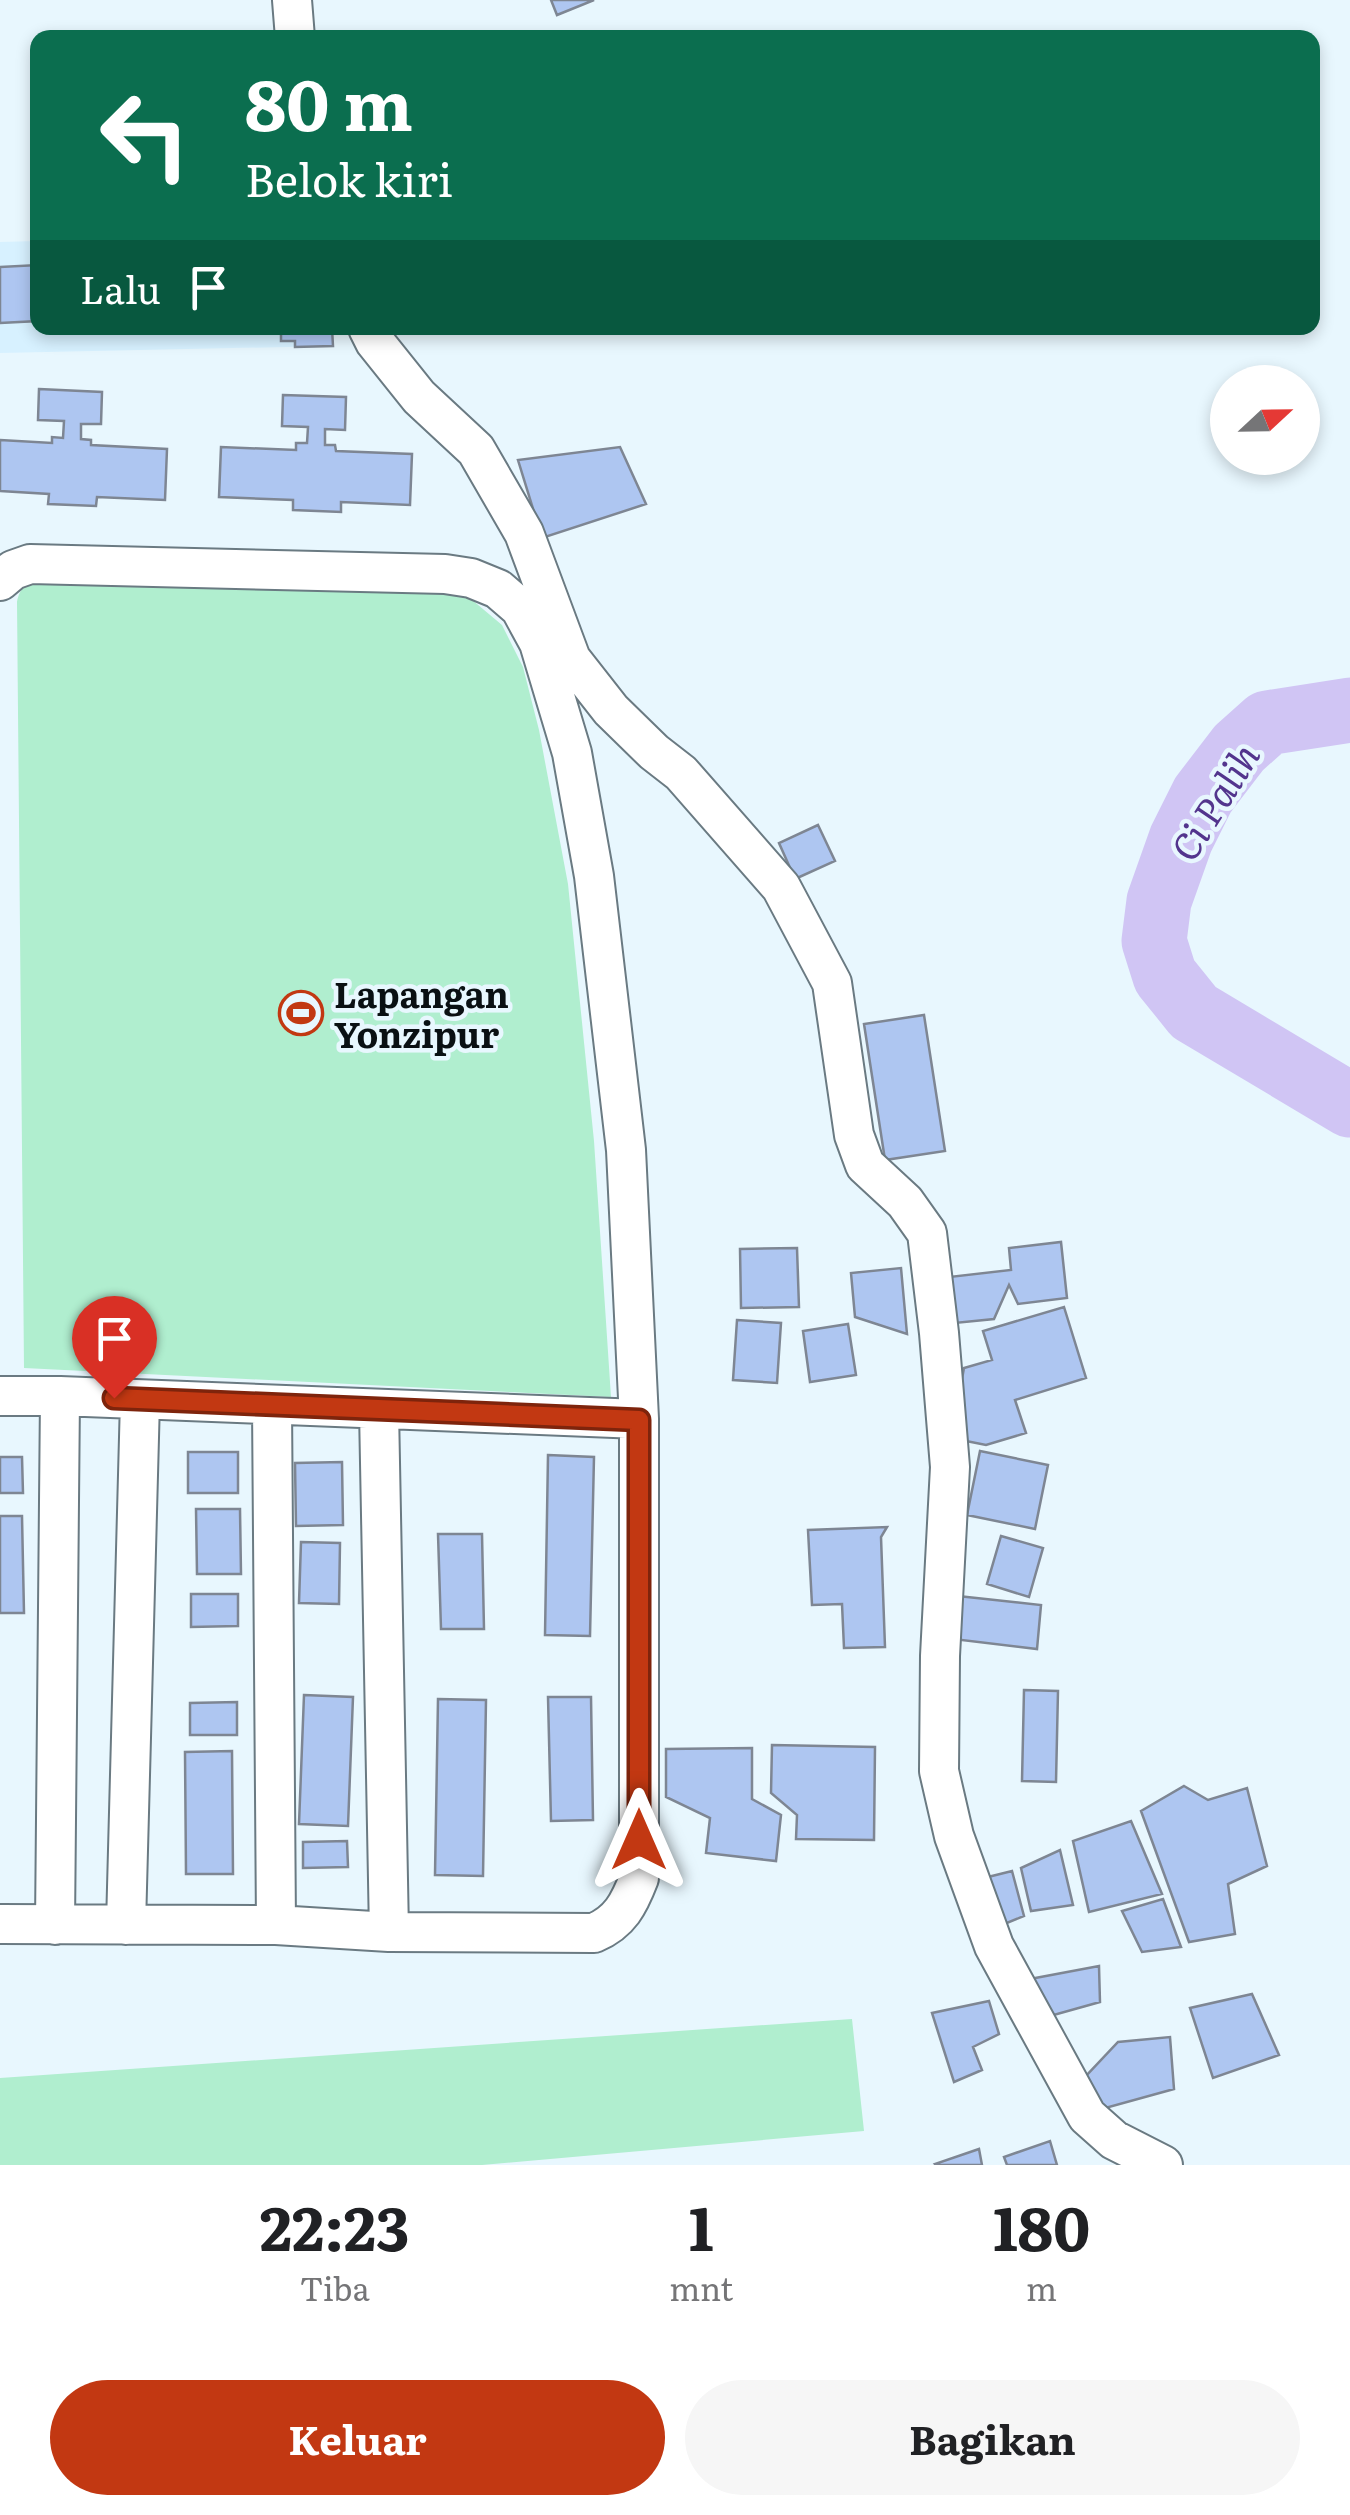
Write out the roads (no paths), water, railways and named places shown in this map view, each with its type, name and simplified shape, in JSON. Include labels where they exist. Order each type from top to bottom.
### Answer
[{"type":"street","points":[[292,0],[294,30]]},
{"type":"street","points":[[372,335],[419,397],[476,450],[524,533],[571,659],[611,710],[681,773],[781,887],[832,983],[854,1135],[865,1164],[904,1202],[927,1233],[950,1467],[940,1656],[939,1771],[954,1836],[994,1946],[1087,2116],[1114,2140],[1163,2165]]},
{"type":"street","points":[[0,582],[13,570],[30,564],[445,574],[471,578],[498,589],[520,608],[539,642],[572,753],[594,876],[626,1150],[639,1420],[639,1878],[622,1914],[608,1927],[594,1933],[388,1932],[276,1925],[0,1924]]},
{"type":"street","points":[[0,1396],[639,1420]]},
{"type":"street","points":[[55,1925],[60,1396]]},
{"type":"street","points":[[126,1924],[140,1400]]},
{"type":"street","points":[[272,1406],[276,1925]]},
{"type":"street","points":[[379,1410],[388,1932]]},
{"type":"waterway","name":"Ci Palih","points":[[1350,710],[1267,723],[1239,748],[1203,795],[1181,839],[1159,901],[1154,941],[1165,976],[1194,1012],[1350,1105]]},
{"type":"place","name":"Lapangan Yonzipur","points":[[301,1013]]}]
